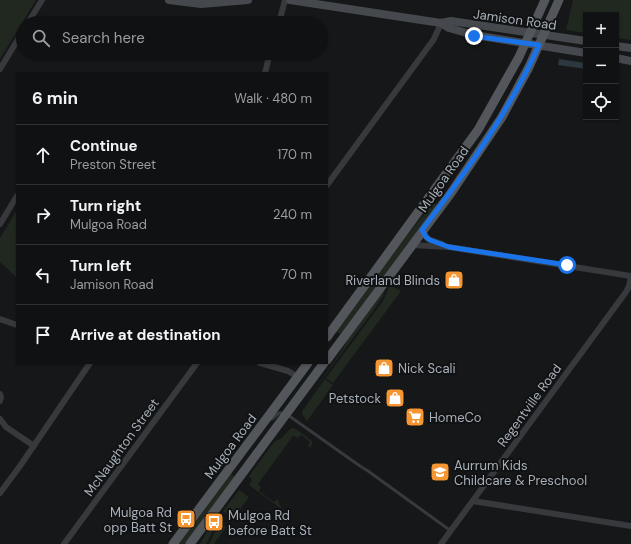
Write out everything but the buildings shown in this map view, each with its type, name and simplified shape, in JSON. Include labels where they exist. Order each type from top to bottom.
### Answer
[{"type":"main road","name":"Mulgoa Road","points":[[328,335],[478,130],[526,44],[545,0]]},
{"type":"main road","name":"Mulgoa Road","points":[[328,359],[422,230],[451,193],[502,117],[529,67],[559,0]]},
{"type":"main road","name":"Mulgoa Road","points":[[173,544],[307,364]]},
{"type":"main road","name":"Mulgoa Road","points":[[190,544],[323,364]]},
{"type":"main road","points":[[197,544],[206,523]]},
{"type":"street","points":[[32,16],[42,0]]},
{"type":"street","points":[[169,0],[209,4],[248,0]]},
{"type":"street","points":[[281,16],[285,0]]},
{"type":"street","name":"Jamison Road","points":[[290,0],[441,23],[451,22],[583,41]]},
{"type":"street","points":[[328,184],[434,39],[441,23]]},
{"type":"street","name":"Jamison Road","points":[[441,23],[449,28],[474,36],[583,52]]},
{"type":"street","points":[[0,69],[16,43]]},
{"type":"street","points":[[619,46],[631,48]]},
{"type":"street","points":[[619,59],[631,61]]},
{"type":"street","points":[[265,72],[268,60]]},
{"type":"street","points":[[0,224],[16,198]]},
{"type":"street","points":[[422,230],[426,237],[430,240],[449,247]]},
{"type":"street","points":[[412,245],[449,247],[631,276]]},
{"type":"street","name":"Regentville Road","points":[[441,544],[626,292],[630,284],[631,276]]},
{"type":"street","points":[[0,319],[16,325]]},
{"type":"street","points":[[0,493],[89,364]]},
{"type":"street","name":"McNaughton Street","points":[[64,544],[196,364]]},
{"type":"street","points":[[264,364],[288,371],[298,377]]},
{"type":"street","points":[[0,394],[0,401]]},
{"type":"street","points":[[0,419],[6,427],[34,446]]},
{"type":"street","points":[[473,501],[631,526]]},
{"type":"lane","points":[[229,468],[241,460],[274,417],[281,412],[287,414],[368,471],[450,531]]},
{"type":"shaded area","points":[[0,0],[36,0],[26,16],[16,16],[16,33],[0,59]]},
{"type":"shaded area","points":[[573,0],[631,0],[631,40],[619,38],[619,12],[583,12],[583,33],[566,30]]},
{"type":"shaded area","points":[[559,59],[583,63],[583,69],[558,65]]},
{"type":"shaded area","points":[[435,203],[437,205],[341,334],[335,331],[409,233]]},
{"type":"shaded area","points":[[16,212],[16,277],[0,262],[0,238]]},
{"type":"shaded area","points":[[390,285],[401,291],[333,383],[326,378],[383,301]]},
{"type":"shaded area","points":[[385,290],[376,307],[309,397],[343,349],[350,334]]},
{"type":"shaded area","points":[[325,379],[333,385],[307,421],[302,414],[303,409]]},
{"type":"shaded area","points":[[292,428],[296,429],[312,441],[312,445],[310,448],[308,446],[310,442],[301,435],[298,438],[293,436],[258,484],[261,487],[259,491],[274,502],[278,499],[283,510],[249,485],[252,480],[249,476],[274,442],[282,438]]},
{"type":"shaded area","points":[[230,473],[235,477],[186,544],[177,544]]},
{"type":"shaded area","points":[[239,490],[249,497],[233,519],[223,511]]},
{"type":"shaded area","points":[[217,516],[208,541],[206,544],[200,544],[212,522]]},
{"type":"shaded area","points":[[220,516],[222,518],[219,522],[226,527],[214,544],[209,544],[215,532]]},
{"type":"place","name":"Riverland Blinds","points":[[454,280]]},
{"type":"place","name":"Nick Scali","points":[[384,368]]},
{"type":"place","name":"Petstock","points":[[395,398]]},
{"type":"place","name":"HomeCo","points":[[415,417]]},
{"type":"place","name":"Aurrum Kids Childcare & Preschool","points":[[440,472]]},
{"type":"place","name":"Mulgoa Rd opp Batt St","points":[[186,519]]},
{"type":"place","name":"Mulgoa Rd before Batt St","points":[[214,522]]},
{"type":"route","points":[[474,36],[539,45],[502,117],[451,193],[422,230],[428,239],[449,247],[567,265]]}]
